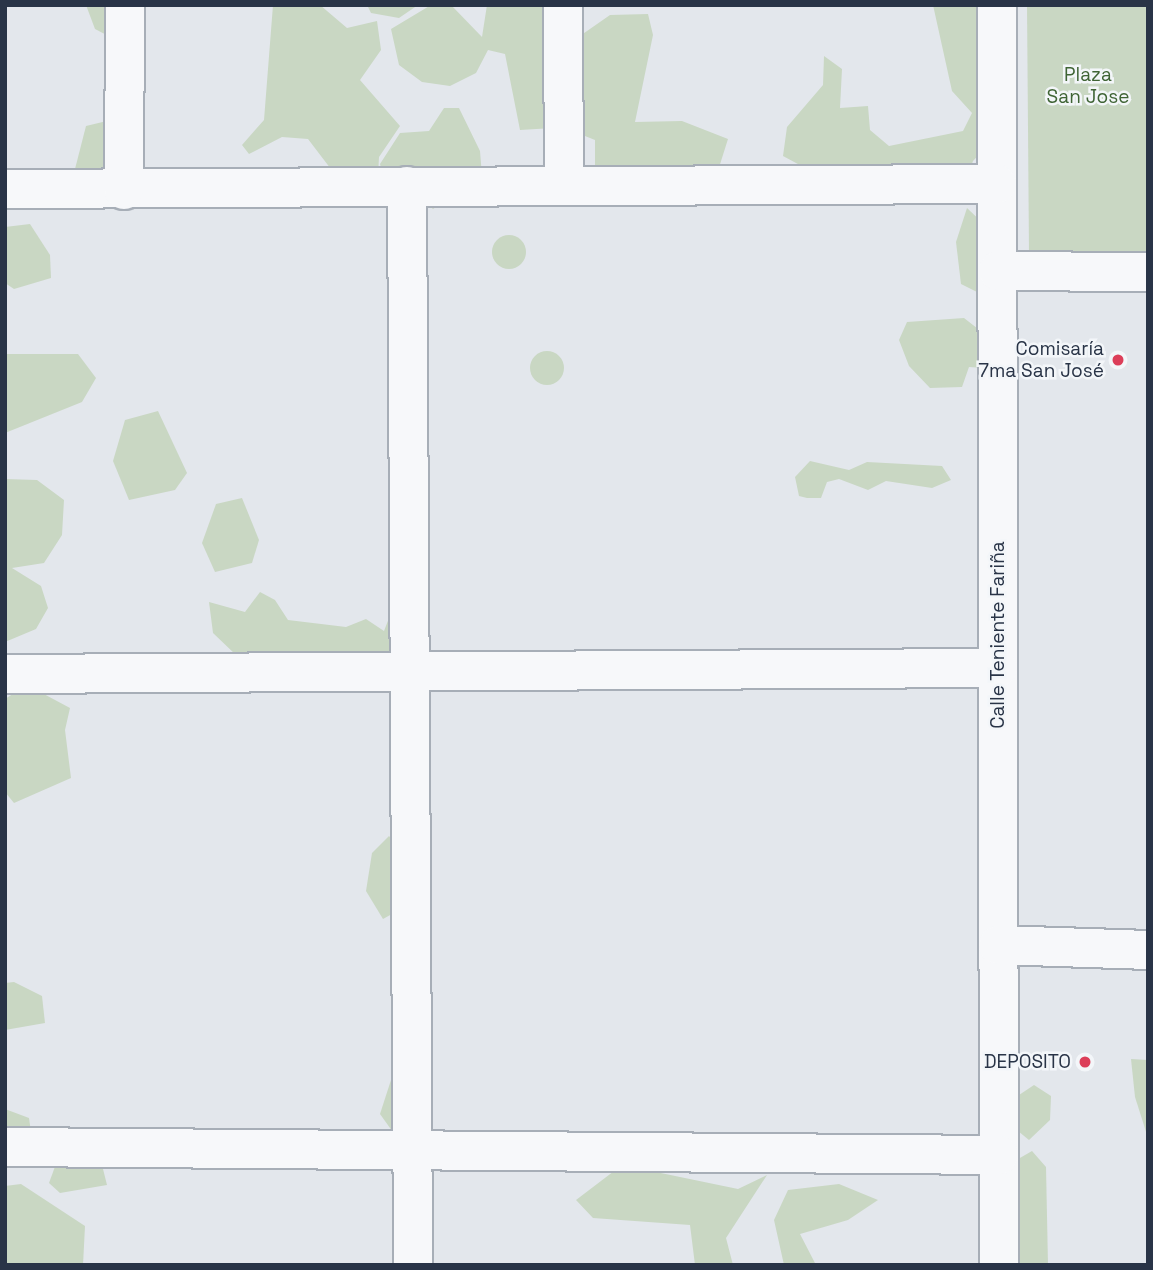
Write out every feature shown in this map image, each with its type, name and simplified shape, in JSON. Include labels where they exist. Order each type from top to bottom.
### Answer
[{"type":"street","points":[[124,190],[125,5]]},
{"type":"street","points":[[563,5],[564,186]]},
{"type":"street","name":"Calle Teniente Fariña","points":[[997,5],[999,1265]]},
{"type":"street","points":[[5,190],[997,184]]},
{"type":"street","points":[[407,186],[413,1265]]},
{"type":"street","points":[[998,271],[1148,272]]},
{"type":"street","points":[[5,674],[998,668]]},
{"type":"street","points":[[998,945],[1148,950]]},
{"type":"street","points":[[5,1147],[999,1155]]},
{"type":"green space","points":[[86,5],[127,5],[120,42],[95,29]]},
{"type":"green space","points":[[273,5],[320,5],[347,28],[377,21],[381,50],[360,80],[400,126],[379,157],[378,176],[337,177],[308,139],[282,137],[249,154],[242,145],[264,120]]},
{"type":"green space","points":[[367,5],[418,5],[399,18],[371,13]]},
{"type":"green space","points":[[431,5],[451,5],[482,37],[487,5],[559,5],[553,128],[520,130],[505,54],[488,50],[476,73],[450,86],[422,82],[399,65],[391,29]]},
{"type":"green space","points":[[933,5],[983,5],[990,143],[973,161],[964,185],[809,170],[783,156],[787,127],[823,85],[824,56],[842,69],[840,108],[868,106],[870,130],[889,146],[963,131],[972,113],[952,91]]},
{"type":"green space","name":"Plaza San Jose","points":[[1027,5],[1148,5],[1148,262],[1029,253]]},
{"type":"green space","points":[[648,14],[653,35],[635,122],[682,121],[728,139],[716,177],[595,180],[595,140],[575,132],[577,38],[610,15]]},
{"type":"green space","points":[[444,108],[459,108],[480,151],[482,176],[433,209],[413,190],[385,182],[380,164],[400,133],[429,131]]},
{"type":"green space","points":[[115,119],[133,144],[92,190],[75,169],[86,126]]},
{"type":"green space","points":[[967,208],[990,230],[985,296],[961,284],[956,242]]},
{"type":"green space","points":[[30,224],[50,255],[51,278],[14,289],[5,283],[5,227]]},
{"type":"green space","points":[[509,235],[521,240],[526,252],[521,264],[509,269],[497,264],[492,252],[497,240]]},
{"type":"green space","points":[[964,318],[982,332],[984,368],[969,367],[962,387],[930,388],[909,366],[899,340],[907,322]]},
{"type":"green space","points":[[547,351],[559,356],[564,368],[559,380],[547,385],[535,380],[530,368],[535,356]]},
{"type":"green space","points":[[5,354],[78,354],[96,378],[82,402],[5,433]]},
{"type":"green space","points":[[158,411],[187,473],[175,490],[129,500],[113,461],[125,420]]},
{"type":"green space","points":[[810,461],[849,470],[867,462],[942,466],[951,480],[932,488],[886,481],[868,490],[839,479],[827,482],[821,498],[807,498],[799,496],[795,477]]},
{"type":"green space","points":[[5,479],[37,480],[64,500],[62,535],[44,563],[12,568],[41,586],[48,608],[36,629],[5,642]]},
{"type":"green space","points":[[242,498],[259,540],[252,563],[215,572],[202,543],[216,504]]},
{"type":"green space","points":[[260,592],[275,600],[288,620],[346,627],[366,619],[384,631],[391,613],[416,657],[236,655],[213,633],[209,602],[245,612]]},
{"type":"green space","points":[[27,685],[70,708],[65,730],[71,778],[14,803],[5,792],[5,699]]},
{"type":"green space","points":[[389,836],[417,866],[424,896],[383,919],[366,891],[372,853]]},
{"type":"green space","points":[[14,982],[42,996],[45,1023],[5,1030],[5,983]]},
{"type":"green space","points":[[1131,1059],[1148,1060],[1148,1138],[1135,1097]]},
{"type":"green space","points":[[391,1080],[418,1088],[395,1135],[380,1114]]},
{"type":"green space","points":[[1034,1085],[1051,1096],[1050,1120],[1029,1140],[1018,1131],[1016,1097]]},
{"type":"green space","points":[[5,1109],[29,1118],[33,1146],[5,1151]]},
{"type":"green space","points":[[1032,1151],[1046,1167],[1048,1265],[1011,1265],[1013,1162]]},
{"type":"green space","points":[[60,1153],[99,1153],[107,1185],[60,1193],[49,1183]]},
{"type":"green space","points":[[622,1165],[738,1189],[767,1175],[726,1238],[733,1265],[695,1265],[690,1225],[593,1218],[576,1200]]},
{"type":"green space","points":[[21,1184],[85,1226],[83,1265],[5,1265],[5,1186]]},
{"type":"green space","points":[[839,1184],[878,1200],[848,1220],[800,1234],[816,1265],[784,1265],[774,1220],[788,1190]]},
{"type":"place","name":"Comisaría 7ma San José","points":[[1118,360]]},
{"type":"place","name":"DEPOSITO","points":[[1085,1062]]}]
